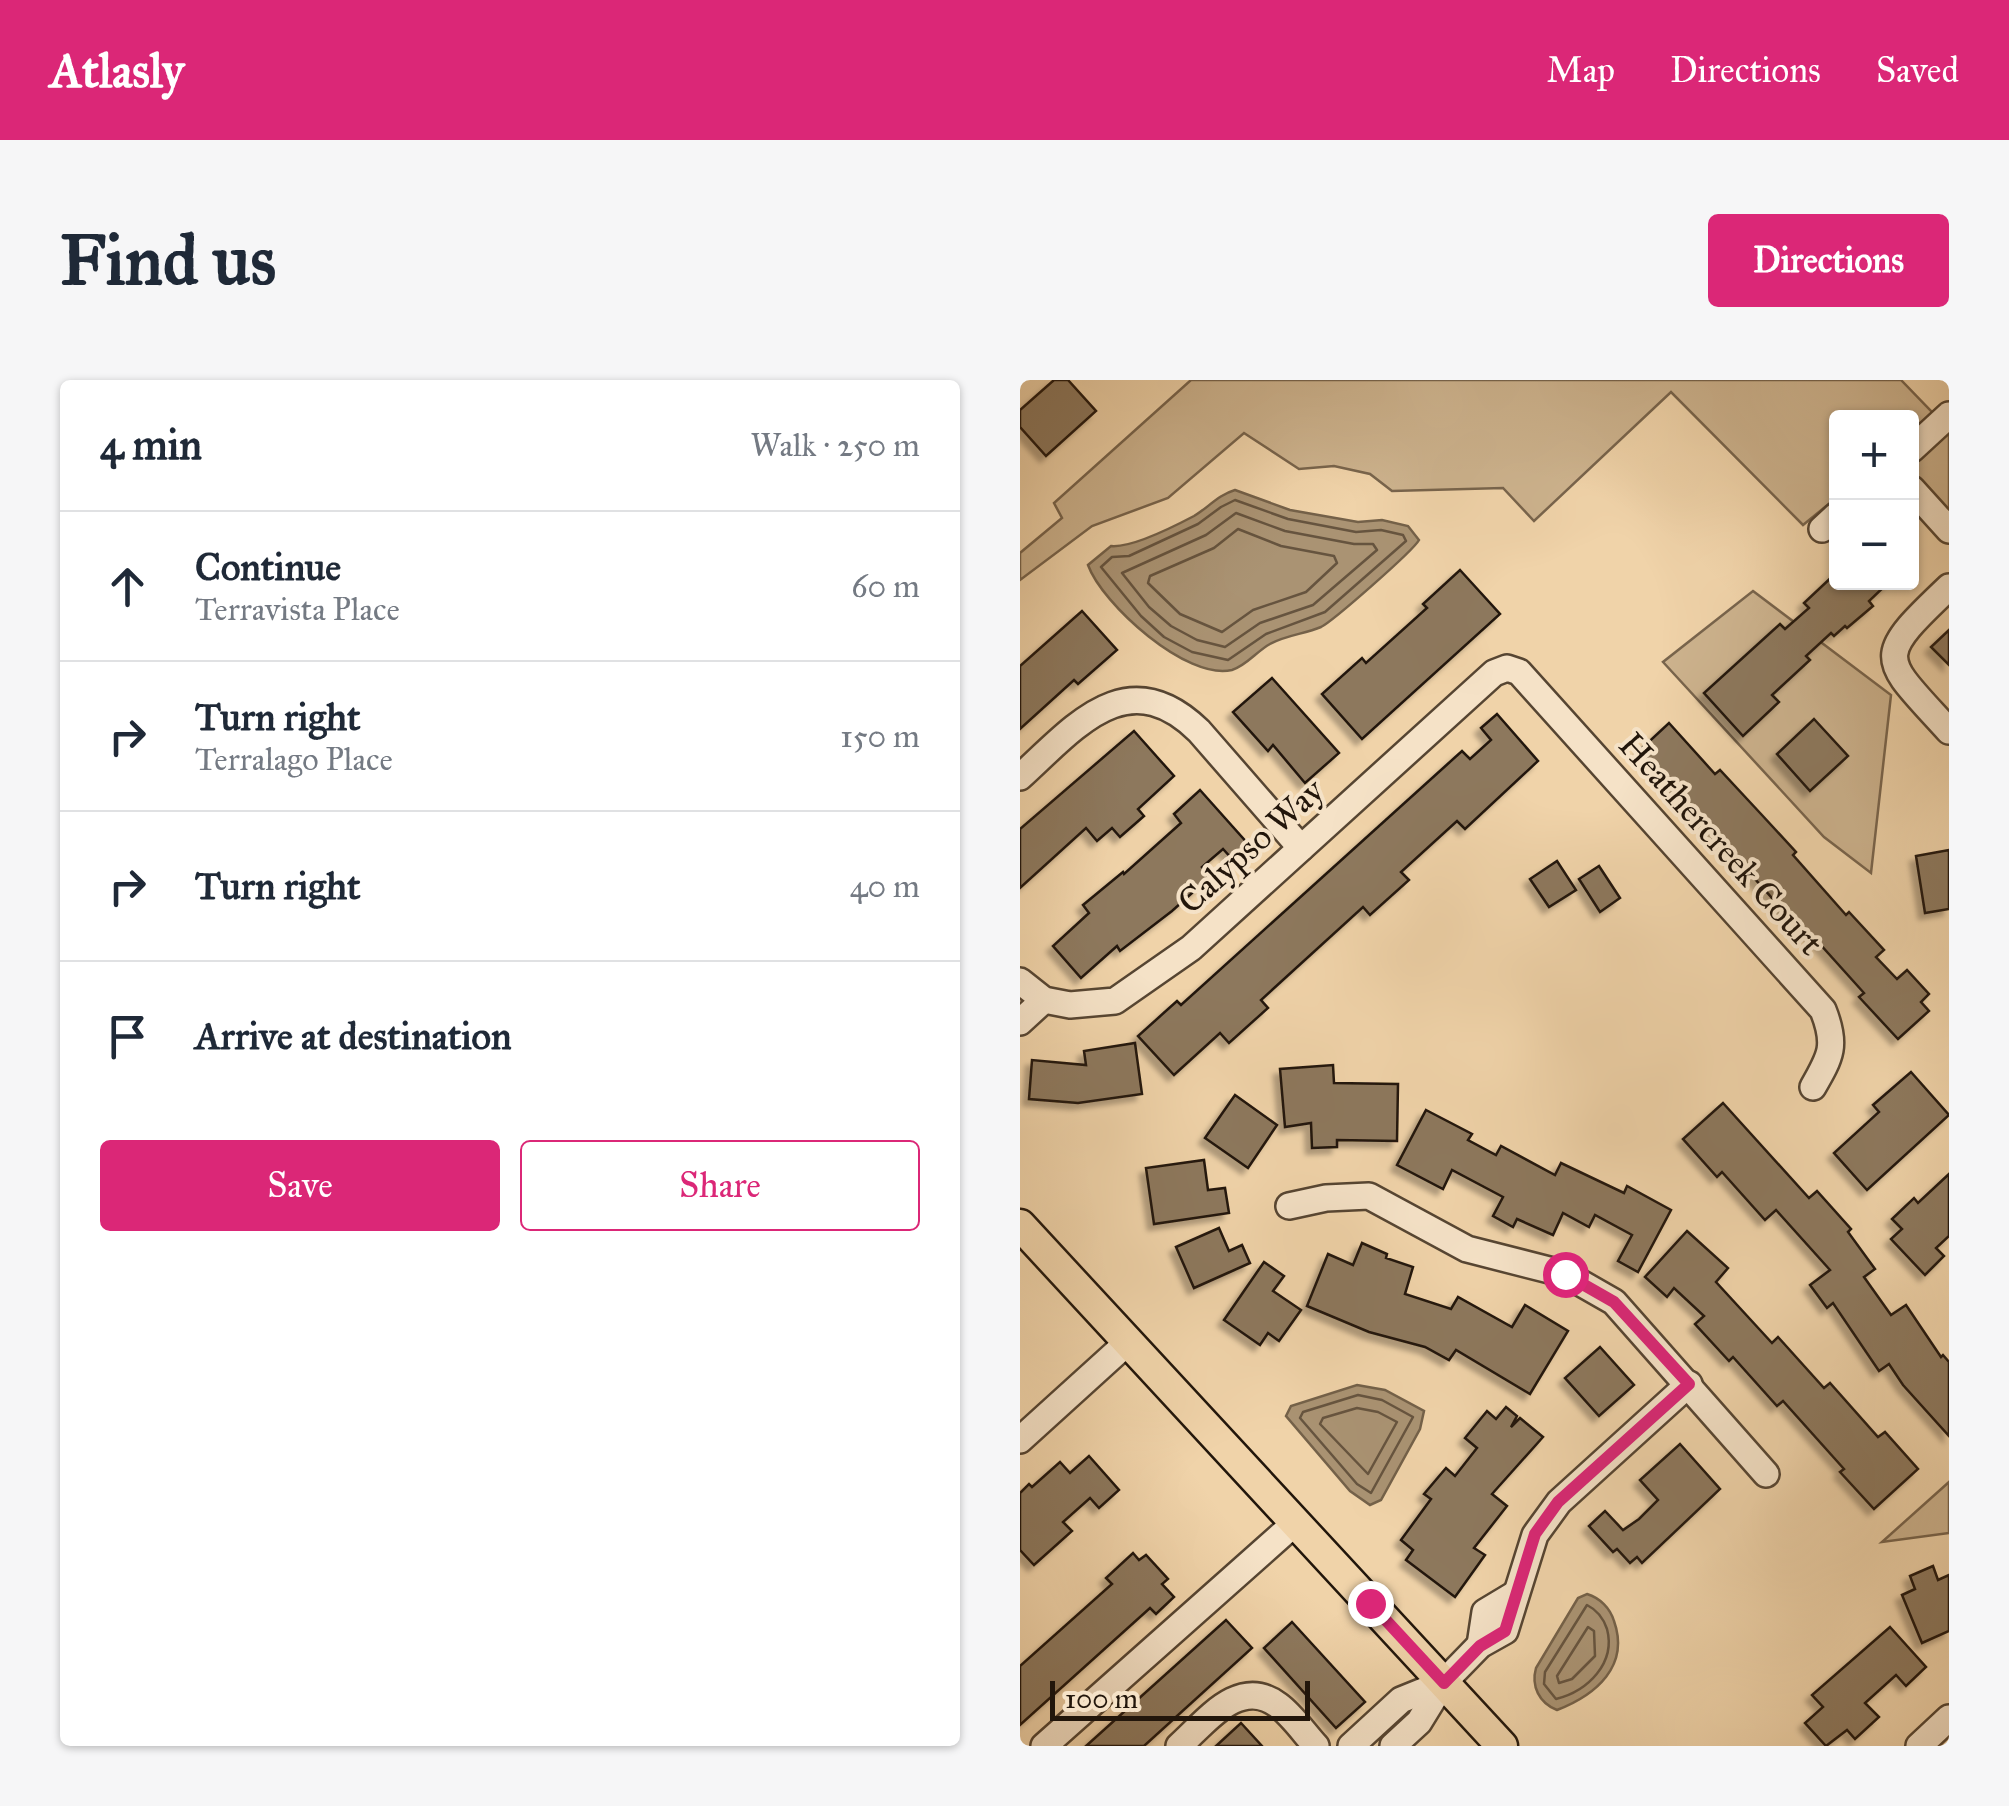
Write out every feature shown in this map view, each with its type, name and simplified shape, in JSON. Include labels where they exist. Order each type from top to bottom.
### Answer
[{"type":"main road","points":[[1020,1225],[1502,1746]]},
{"type":"street","points":[[1919,443],[1949,415]]},
{"type":"street","points":[[1919,498],[1949,530]]},
{"type":"street","points":[[1949,587],[1904,629],[1894,655],[1899,676],[1949,731]]},
{"type":"street","name":"Calypso Way","points":[[1044,1000],[1070,1005],[1116,1001],[1192,948],[1494,673],[1507,668]]},
{"type":"street","name":"Heathercreek Court","points":[[1507,668],[1519,672],[1823,1010],[1832,1032],[1830,1056],[1813,1086]]},
{"type":"street","points":[[1020,777],[1093,713],[1130,700],[1155,702],[1184,716],[1301,848]]},
{"type":"street","points":[[1020,981],[1044,1000],[1020,1022]]},
{"type":"street","points":[[1289,1206],[1326,1198],[1369,1196],[1467,1249],[1565,1274],[1614,1302],[1766,1474]]},
{"type":"street","points":[[1020,1440],[1128,1342]]},
{"type":"street","points":[[1351,1746],[1385,1740],[1402,1700],[1444,1683],[1480,1646],[1505,1631],[1535,1534],[1558,1502],[1689,1384]]},
{"type":"street","points":[[1044,1746],[1295,1523]]},
{"type":"street","points":[[1179,1746],[1228,1702],[1243,1694],[1261,1696],[1278,1705],[1316,1746]]},
{"type":"street","points":[[1919,1746],[1949,1718]]},
{"type":"shaded area","points":[[1191,380],[1901,380],[1934,414],[1949,403],[1919,431],[1919,410],[1829,410],[1829,504],[1803,525],[1671,392],[1534,521],[1503,488],[1392,491],[1370,474],[1334,466],[1299,469],[1244,433],[1168,498],[1092,526],[1020,580],[1020,553],[1062,518],[1054,503]]},
{"type":"shaded area","points":[[1949,427],[1949,512],[1919,481],[1919,455]]},
{"type":"shaded area","points":[[1753,591],[1891,695],[1871,873],[1824,837],[1663,662]]},
{"type":"shaded area","points":[[1949,1482],[1949,1533],[1882,1542]]},
{"type":"water","points":[[1235,490],[1290,510],[1408,526],[1419,540],[1321,627],[1276,641],[1232,670],[1213,670],[1192,664],[1148,636],[1110,599],[1088,565],[1111,546],[1130,544],[1165,530]]},
{"type":"water","points":[[1357,1385],[1385,1390],[1424,1411],[1420,1429],[1381,1500],[1370,1505],[1350,1491],[1286,1416],[1291,1406]]},
{"type":"water","points":[[1587,1594],[1610,1612],[1618,1637],[1617,1652],[1606,1677],[1596,1687],[1557,1710],[1538,1693],[1536,1668],[1578,1598]]},
{"type":"building","points":[[1054,380],[1068,380],[1096,411],[1046,456],[1020,427],[1020,410]]},
{"type":"building","points":[[1460,570],[1500,614],[1362,739],[1322,694],[1362,658],[1366,663],[1427,608],[1423,604]]},
{"type":"building","points":[[1829,580],[1829,590],[1881,590],[1869,601],[1873,606],[1847,628],[1834,636],[1831,633],[1806,656],[1810,660],[1772,695],[1779,702],[1743,736],[1704,693],[1780,624],[1785,629],[1809,608],[1804,603]]},
{"type":"building","points":[[1082,611],[1117,650],[1078,684],[1074,680],[1020,729],[1020,666]]},
{"type":"building","points":[[1949,630],[1949,665],[1931,647]]},
{"type":"building","points":[[1272,678],[1339,753],[1305,783],[1273,745],[1268,751],[1233,712]]},
{"type":"building","points":[[1497,714],[1538,761],[1465,829],[1457,821],[1401,872],[1409,880],[1370,915],[1363,907],[1261,1000],[1268,1008],[1229,1043],[1220,1033],[1174,1075],[1138,1036],[1177,1001],[1181,1005],[1462,751],[1470,759],[1491,740],[1481,728]]},
{"type":"building","points":[[1814,719],[1848,756],[1810,791],[1777,754]]},
{"type":"building","points":[[1669,723],[1715,774],[1720,770],[1796,852],[1793,855],[1846,915],[1849,912],[1884,950],[1876,957],[1897,979],[1907,970],[1929,994],[1921,1002],[1929,1011],[1898,1039],[1859,997],[1864,993],[1809,932],[1805,935],[1640,750]]},
{"type":"building","points":[[1134,731],[1174,776],[1138,809],[1144,816],[1120,837],[1112,828],[1097,841],[1086,828],[1020,888],[1020,829]]},
{"type":"building","points":[[1200,790],[1249,845],[1233,860],[1223,849],[1202,867],[1211,876],[1172,911],[1120,951],[1117,946],[1081,978],[1053,946],[1089,913],[1083,905],[1181,823],[1174,814]]},
{"type":"building","points":[[1949,850],[1949,909],[1925,913],[1916,856]]},
{"type":"building","points":[[1557,861],[1576,890],[1549,907],[1530,879]]},
{"type":"building","points":[[1599,866],[1620,898],[1600,912],[1579,879]]},
{"type":"building","points":[[1135,1043],[1142,1094],[1078,1103],[1029,1099],[1032,1060],[1086,1065],[1084,1051]]},
{"type":"building","points":[[1333,1065],[1334,1083],[1398,1084],[1397,1141],[1337,1140],[1337,1147],[1312,1148],[1311,1123],[1285,1127],[1280,1069]]},
{"type":"building","points":[[1911,1072],[1949,1115],[1867,1190],[1834,1153],[1879,1112],[1873,1105]]},
{"type":"building","points":[[1235,1095],[1277,1125],[1248,1168],[1205,1138]]},
{"type":"building","points":[[1723,1103],[1809,1198],[1817,1191],[1851,1229],[1848,1232],[1875,1269],[1864,1277],[1891,1315],[1906,1305],[1941,1357],[1949,1362],[1949,1436],[1889,1364],[1879,1371],[1833,1303],[1827,1308],[1810,1285],[1830,1270],[1776,1210],[1765,1220],[1722,1172],[1717,1177],[1683,1139]]},
{"type":"building","points":[[1426,1110],[1472,1134],[1468,1140],[1496,1155],[1501,1146],[1555,1175],[1561,1163],[1624,1193],[1627,1186],[1671,1210],[1638,1272],[1618,1261],[1632,1235],[1595,1215],[1589,1227],[1563,1213],[1553,1235],[1517,1219],[1513,1227],[1493,1216],[1503,1197],[1452,1170],[1443,1189],[1397,1165]]},
{"type":"building","points":[[1204,1160],[1208,1190],[1225,1188],[1229,1213],[1154,1224],[1146,1168]]},
{"type":"building","points":[[1949,1174],[1949,1236],[1936,1248],[1944,1256],[1925,1275],[1891,1239],[1902,1229],[1892,1219],[1914,1198],[1918,1203]]},
{"type":"building","points":[[1219,1228],[1229,1251],[1242,1245],[1250,1263],[1194,1288],[1176,1247]]},
{"type":"building","points":[[1687,1231],[1728,1268],[1716,1282],[1772,1343],[1778,1337],[1824,1388],[1830,1383],[1878,1437],[1885,1432],[1918,1469],[1874,1509],[1783,1401],[1777,1406],[1733,1357],[1729,1361],[1695,1324],[1704,1316],[1674,1288],[1667,1297],[1645,1277]]},
{"type":"building","points":[[1362,1243],[1387,1254],[1386,1258],[1413,1267],[1405,1294],[1451,1309],[1458,1297],[1512,1327],[1525,1305],[1568,1331],[1530,1394],[1456,1350],[1449,1360],[1425,1347],[1369,1332],[1307,1306],[1328,1254],[1353,1265]]},
{"type":"building","points":[[1264,1262],[1284,1276],[1273,1291],[1301,1310],[1279,1341],[1268,1333],[1260,1345],[1224,1320]]},
{"type":"building","points":[[1600,1347],[1634,1385],[1599,1416],[1565,1378]]},
{"type":"building","points":[[1506,1407],[1517,1416],[1511,1427],[1520,1418],[1543,1437],[1492,1494],[1507,1506],[1474,1548],[1485,1555],[1455,1597],[1406,1560],[1413,1550],[1401,1540],[1431,1499],[1424,1494],[1446,1468],[1455,1476],[1477,1448],[1465,1438],[1487,1411],[1496,1419]]},
{"type":"building","points":[[1680,1444],[1720,1489],[1642,1563],[1637,1557],[1630,1563],[1617,1549],[1613,1552],[1589,1526],[1605,1511],[1623,1530],[1639,1519],[1658,1500],[1640,1480]]},
{"type":"building","points":[[1089,1456],[1119,1490],[1099,1508],[1090,1498],[1063,1522],[1072,1531],[1034,1565],[1020,1550],[1020,1493],[1060,1462],[1070,1473]]},
{"type":"building","points":[[1133,1553],[1139,1560],[1146,1555],[1168,1579],[1162,1584],[1174,1597],[1156,1614],[1150,1608],[1020,1725],[1020,1666],[1112,1584],[1106,1578]]},
{"type":"building","points":[[1933,1566],[1938,1580],[1949,1575],[1949,1631],[1922,1643],[1902,1595],[1915,1589],[1910,1576]]},
{"type":"building","points":[[1226,1620],[1252,1648],[1144,1746],[1086,1746]]},
{"type":"building","points":[[1292,1622],[1365,1702],[1336,1728],[1264,1648]]},
{"type":"building","points":[[1890,1627],[1926,1667],[1906,1686],[1896,1675],[1865,1703],[1879,1717],[1855,1739],[1847,1730],[1826,1746],[1805,1723],[1823,1707],[1812,1695]]},
{"type":"building","points":[[1241,1723],[1262,1746],[1216,1746]]},
{"type":"route","points":[[1370,1603],[1444,1683],[1480,1646],[1505,1631],[1535,1534],[1558,1502],[1689,1384],[1614,1302],[1565,1274]]}]
